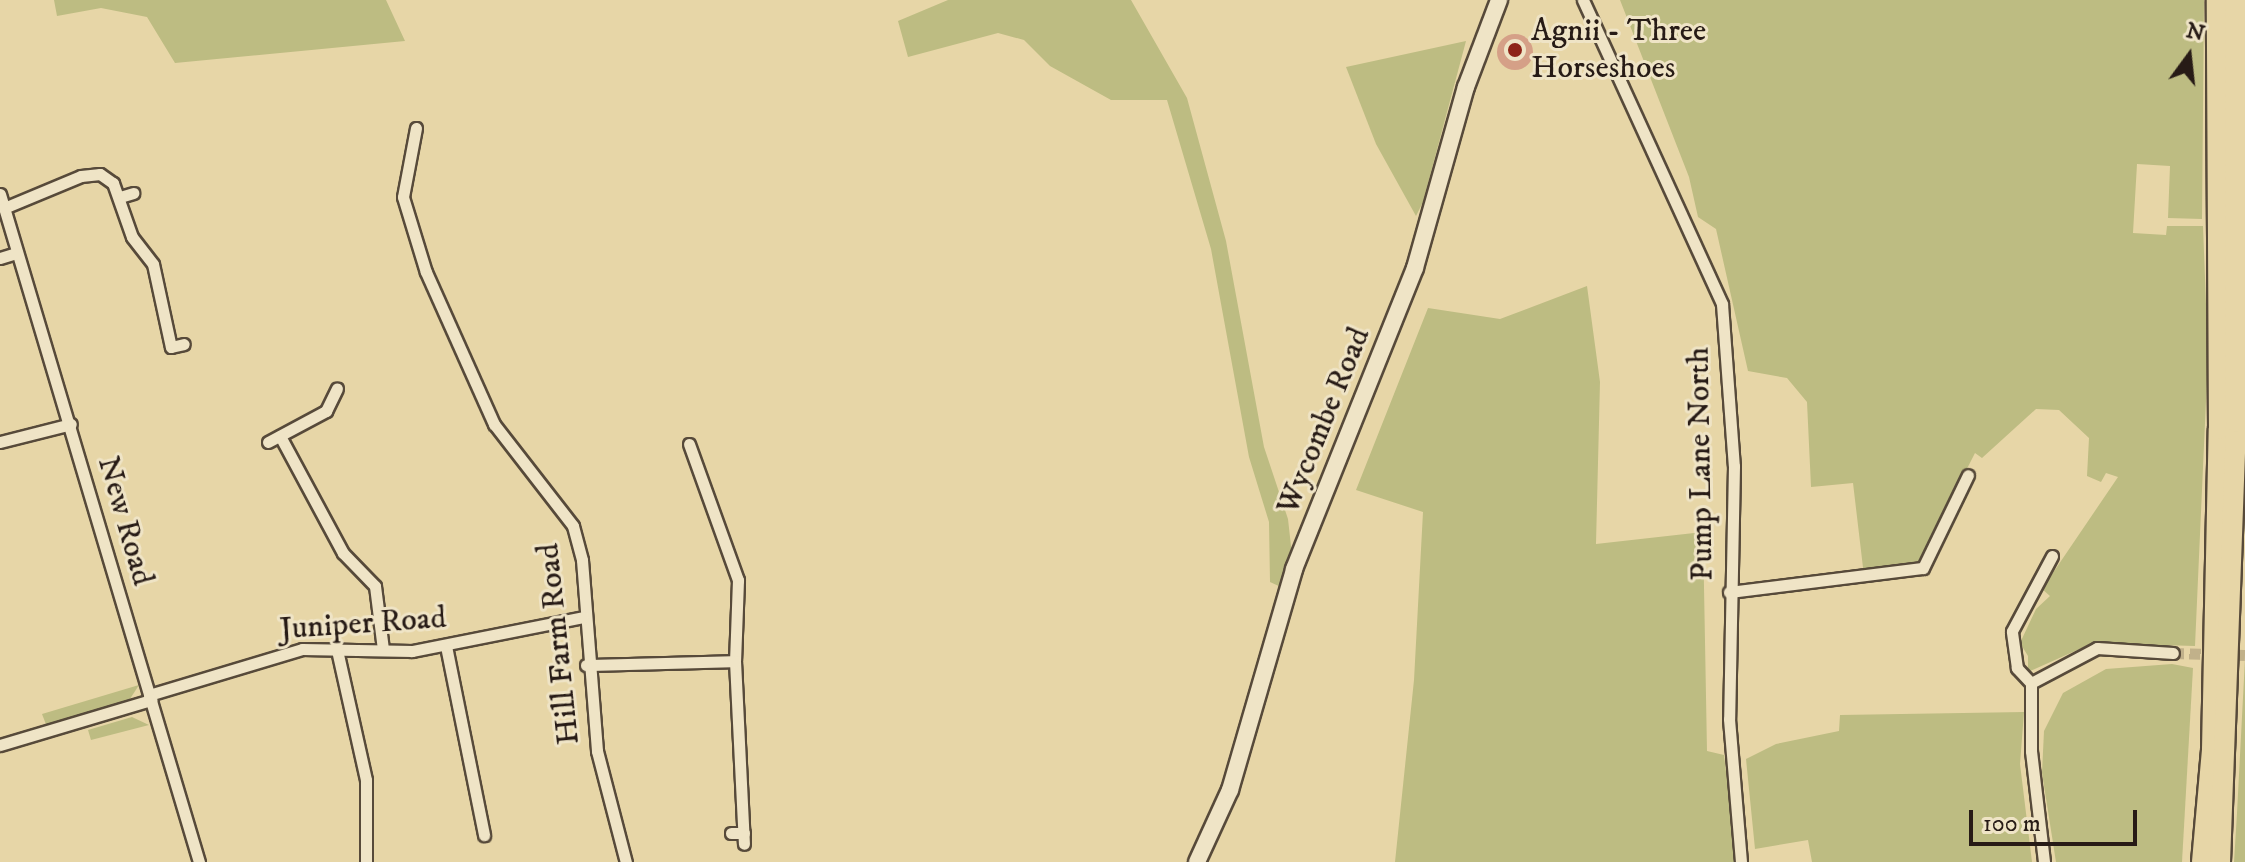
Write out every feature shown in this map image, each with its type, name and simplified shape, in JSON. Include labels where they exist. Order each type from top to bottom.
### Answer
[{"type":"highway","points":[[2202,862],[2212,750],[2219,445],[2217,0]]},
{"type":"highway","points":[[2220,862],[2236,422],[2235,0]]},
{"type":"street","name":"Wycombe Road","points":[[1197,862],[1230,790],[1294,569],[1415,268],[1466,87],[1499,0]]},
{"type":"street","name":"Pump Lane North","points":[[1583,0],[1722,304],[1734,466],[1729,592],[1729,719],[1741,862]]},
{"type":"street","name":"Hill Farm Road","points":[[416,128],[403,197],[426,272],[494,424],[573,526],[585,583],[583,617],[586,665],[597,751],[623,861]]},
{"type":"street","points":[[4,208],[100,174],[120,197],[132,237],[153,264],[171,347],[184,344]]},
{"type":"street","points":[[120,197],[133,193]]},
{"type":"street","name":"New Road","points":[[0,194],[199,862]]},
{"type":"street","points":[[0,258],[16,253]]},
{"type":"street","points":[[337,388],[326,411],[274,439],[343,553],[375,586],[383,649]]},
{"type":"street","points":[[0,442],[71,424]]},
{"type":"street","points":[[689,451],[738,580],[735,737],[744,838],[731,833]]},
{"type":"street","points":[[1729,592],[1923,568],[1968,475]]},
{"type":"street","points":[[2044,862],[2031,751],[2031,683],[2017,668],[2012,631],[2052,556]]},
{"type":"street","name":"Juniper Road","points":[[0,745],[273,655],[446,646],[583,617]]},
{"type":"street","points":[[446,646],[474,814],[484,835]]},
{"type":"street","points":[[2031,683],[2097,648],[2173,653]]},
{"type":"street","points":[[337,650],[366,780],[366,862]]},
{"type":"street","points":[[586,665],[735,661]]},
{"type":"shaded area","points":[[54,0],[386,0],[405,41],[175,63],[147,17],[101,8],[57,16]]},
{"type":"shaded area","points":[[948,0],[1131,0],[1187,98],[1226,241],[1264,447],[1288,519],[1292,555],[1283,588],[1270,582],[1269,522],[1249,457],[1211,249],[1167,100],[1111,100],[1050,66],[1024,40],[998,33],[908,57],[898,21]]},
{"type":"shaded area","points":[[1620,0],[2204,0],[2202,219],[2168,218],[2170,166],[2137,164],[2133,233],[2166,235],[2167,226],[2203,226],[2208,356],[2195,646],[2093,643],[2028,672],[2028,656],[2020,643],[2036,609],[2050,596],[2042,589],[2118,477],[2106,473],[2101,482],[2087,476],[2089,438],[2059,410],[2036,409],[1982,458],[1975,453],[1918,565],[1864,576],[1853,483],[1811,487],[1807,402],[1787,378],[1748,371],[1716,229],[1698,217],[1689,177]]},
{"type":"shaded area","points":[[1466,41],[1423,202],[1416,216],[1376,144],[1346,67]]},
{"type":"shaded area","points":[[1587,286],[1600,382],[1596,544],[1703,532],[1707,751],[1724,755],[1737,862],[1395,862],[1414,680],[1423,512],[1356,490],[1428,308],[1500,319]]},
{"type":"shaded area","points":[[2245,659],[2245,862],[2234,862],[2237,813]]},
{"type":"shaded area","points":[[2172,664],[2193,668],[2182,862],[2056,862],[2042,773],[2044,731],[2063,693],[2106,669]]},
{"type":"shaded area","points":[[139,685],[128,702],[47,727],[42,714]]},
{"type":"shaded area","points":[[2024,712],[2020,764],[2032,862],[1812,862],[1808,840],[1755,849],[1746,759],[1776,744],[1839,731],[1840,715]]},
{"type":"shaded area","points":[[132,717],[149,725],[91,740],[88,730]]},
{"type":"building","name":"Agnii - Three Horseshoes","points":[[1515,34],[1527,40],[1533,52],[1527,64],[1515,70],[1503,64],[1497,52],[1503,40]]},
{"type":"tunnel","points":[[2173,653],[2245,655]]},
{"type":"place","name":"Agnii - Three Horseshoes","points":[[1515,50]]}]
